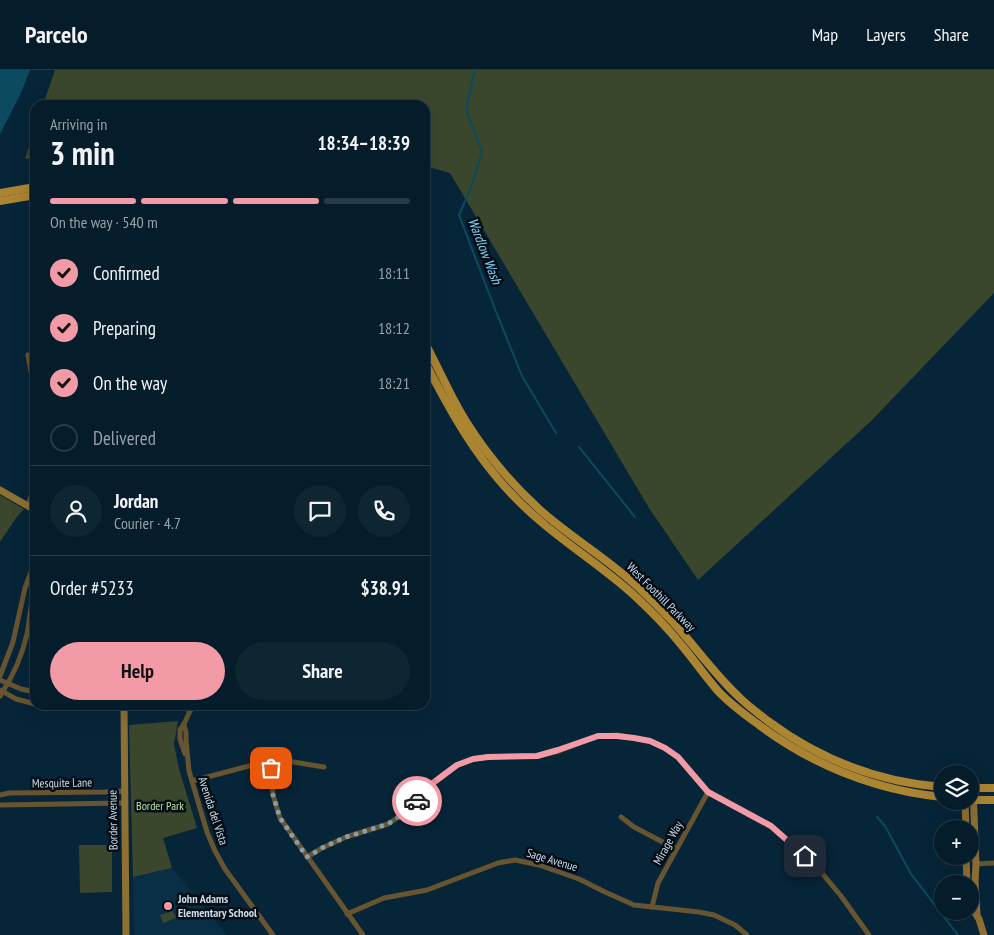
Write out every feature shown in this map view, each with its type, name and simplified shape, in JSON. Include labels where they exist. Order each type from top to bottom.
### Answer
[{"type":"main road","points":[[0,192],[30,188]]},
{"type":"main road","points":[[0,197],[10,195],[19,190]]},
{"type":"main road","points":[[0,201],[30,196]]},
{"type":"main road","name":"West Foothill Parkway","points":[[430,353],[466,422],[505,475],[560,526],[605,559],[638,587],[672,621],[721,679],[740,698],[792,738],[820,753],[876,775],[934,786]]},
{"type":"main road","name":"West Foothill Parkway","points":[[430,372],[467,439],[501,483],[539,520],[612,575],[637,598],[678,640],[718,691],[732,705],[796,750],[840,772],[915,794],[934,796]]},
{"type":"main road","points":[[979,788],[994,788]]},
{"type":"main road","points":[[979,801],[994,800]]},
{"type":"street","points":[[28,355],[30,366]]},
{"type":"street","points":[[0,490],[28,506],[30,500]]},
{"type":"street","points":[[0,676],[13,642],[25,588],[30,575]]},
{"type":"street","points":[[30,617],[19,660],[1,693],[30,703]]},
{"type":"street","points":[[0,680],[30,690]]},
{"type":"street","name":"Border Avenue","points":[[124,710],[126,935]]},
{"type":"street","name":"Avenida del Vista","points":[[190,711],[180,730],[180,739],[207,832],[225,869],[273,935]]},
{"type":"street","points":[[307,857],[346,837],[388,824],[406,812],[433,783],[457,765],[473,759],[537,756],[598,736],[634,738],[650,741],[665,748],[678,757],[708,792],[771,826],[816,866],[841,896],[869,935]]},
{"type":"street","points":[[192,781],[264,762],[287,761],[324,767]]},
{"type":"street","points":[[270,762],[273,795],[278,813],[286,828],[363,935]]},
{"type":"street","name":"Mesquite Lane","points":[[0,795],[9,793],[124,791]]},
{"type":"street","name":"Mirage Way","points":[[652,907],[658,883],[708,792]]},
{"type":"street","name":"Mesquite Lane","points":[[0,804],[125,803]]},
{"type":"street","points":[[621,817],[634,827],[676,849]]},
{"type":"street","name":"Sage Avenue","points":[[347,914],[384,898],[427,890],[498,863],[516,860],[539,864],[579,879],[634,905],[714,915],[735,925],[747,935]]},
{"type":"street","points":[[979,864],[994,863]]},
{"type":"street","points":[[979,920],[984,935]]},
{"type":"shaded area","points":[[0,70],[30,70],[21,93],[0,134]]},
{"type":"shaded area","name":"John Adams Elementary School","points":[[172,868],[227,935],[134,935],[133,877]]},
{"type":"green space","points":[[55,70],[994,70],[994,293],[871,421],[698,580],[649,508],[450,173],[430,167],[430,100],[45,100]]},
{"type":"green space","points":[[30,144],[30,158],[25,159]]},
{"type":"green space","points":[[0,495],[24,509],[0,542]]},
{"type":"green space","name":"Border Park","points":[[178,721],[174,744],[179,769],[197,828],[163,838],[172,868],[133,877],[129,725]]},
{"type":"green space","points":[[79,845],[112,845],[112,892],[80,893]]},
{"type":"green space","points":[[173,911],[176,918],[163,923],[160,915]]},
{"type":"waterway","name":"Wardlow Wash","points":[[475,70],[466,109],[482,152],[471,188],[459,215],[522,376],[556,433]]},
{"type":"waterway","name":"Wardlow Wash","points":[[579,447],[635,517]]},
{"type":"waterway","name":"Wardlow Wash","points":[[877,817],[885,826],[911,874],[958,935]]},
{"type":"way so far","points":[[271,768],[273,795],[280,818],[307,857],[346,837],[388,824],[406,812],[417,801]]},
{"type":"place","name":"John Adams Elementary School","points":[[168,906]]},
{"type":"route","points":[[417,801],[433,783],[457,765],[473,759],[537,756],[598,736],[634,738],[650,741],[665,748],[678,757],[708,792],[771,826],[805,856]]}]
